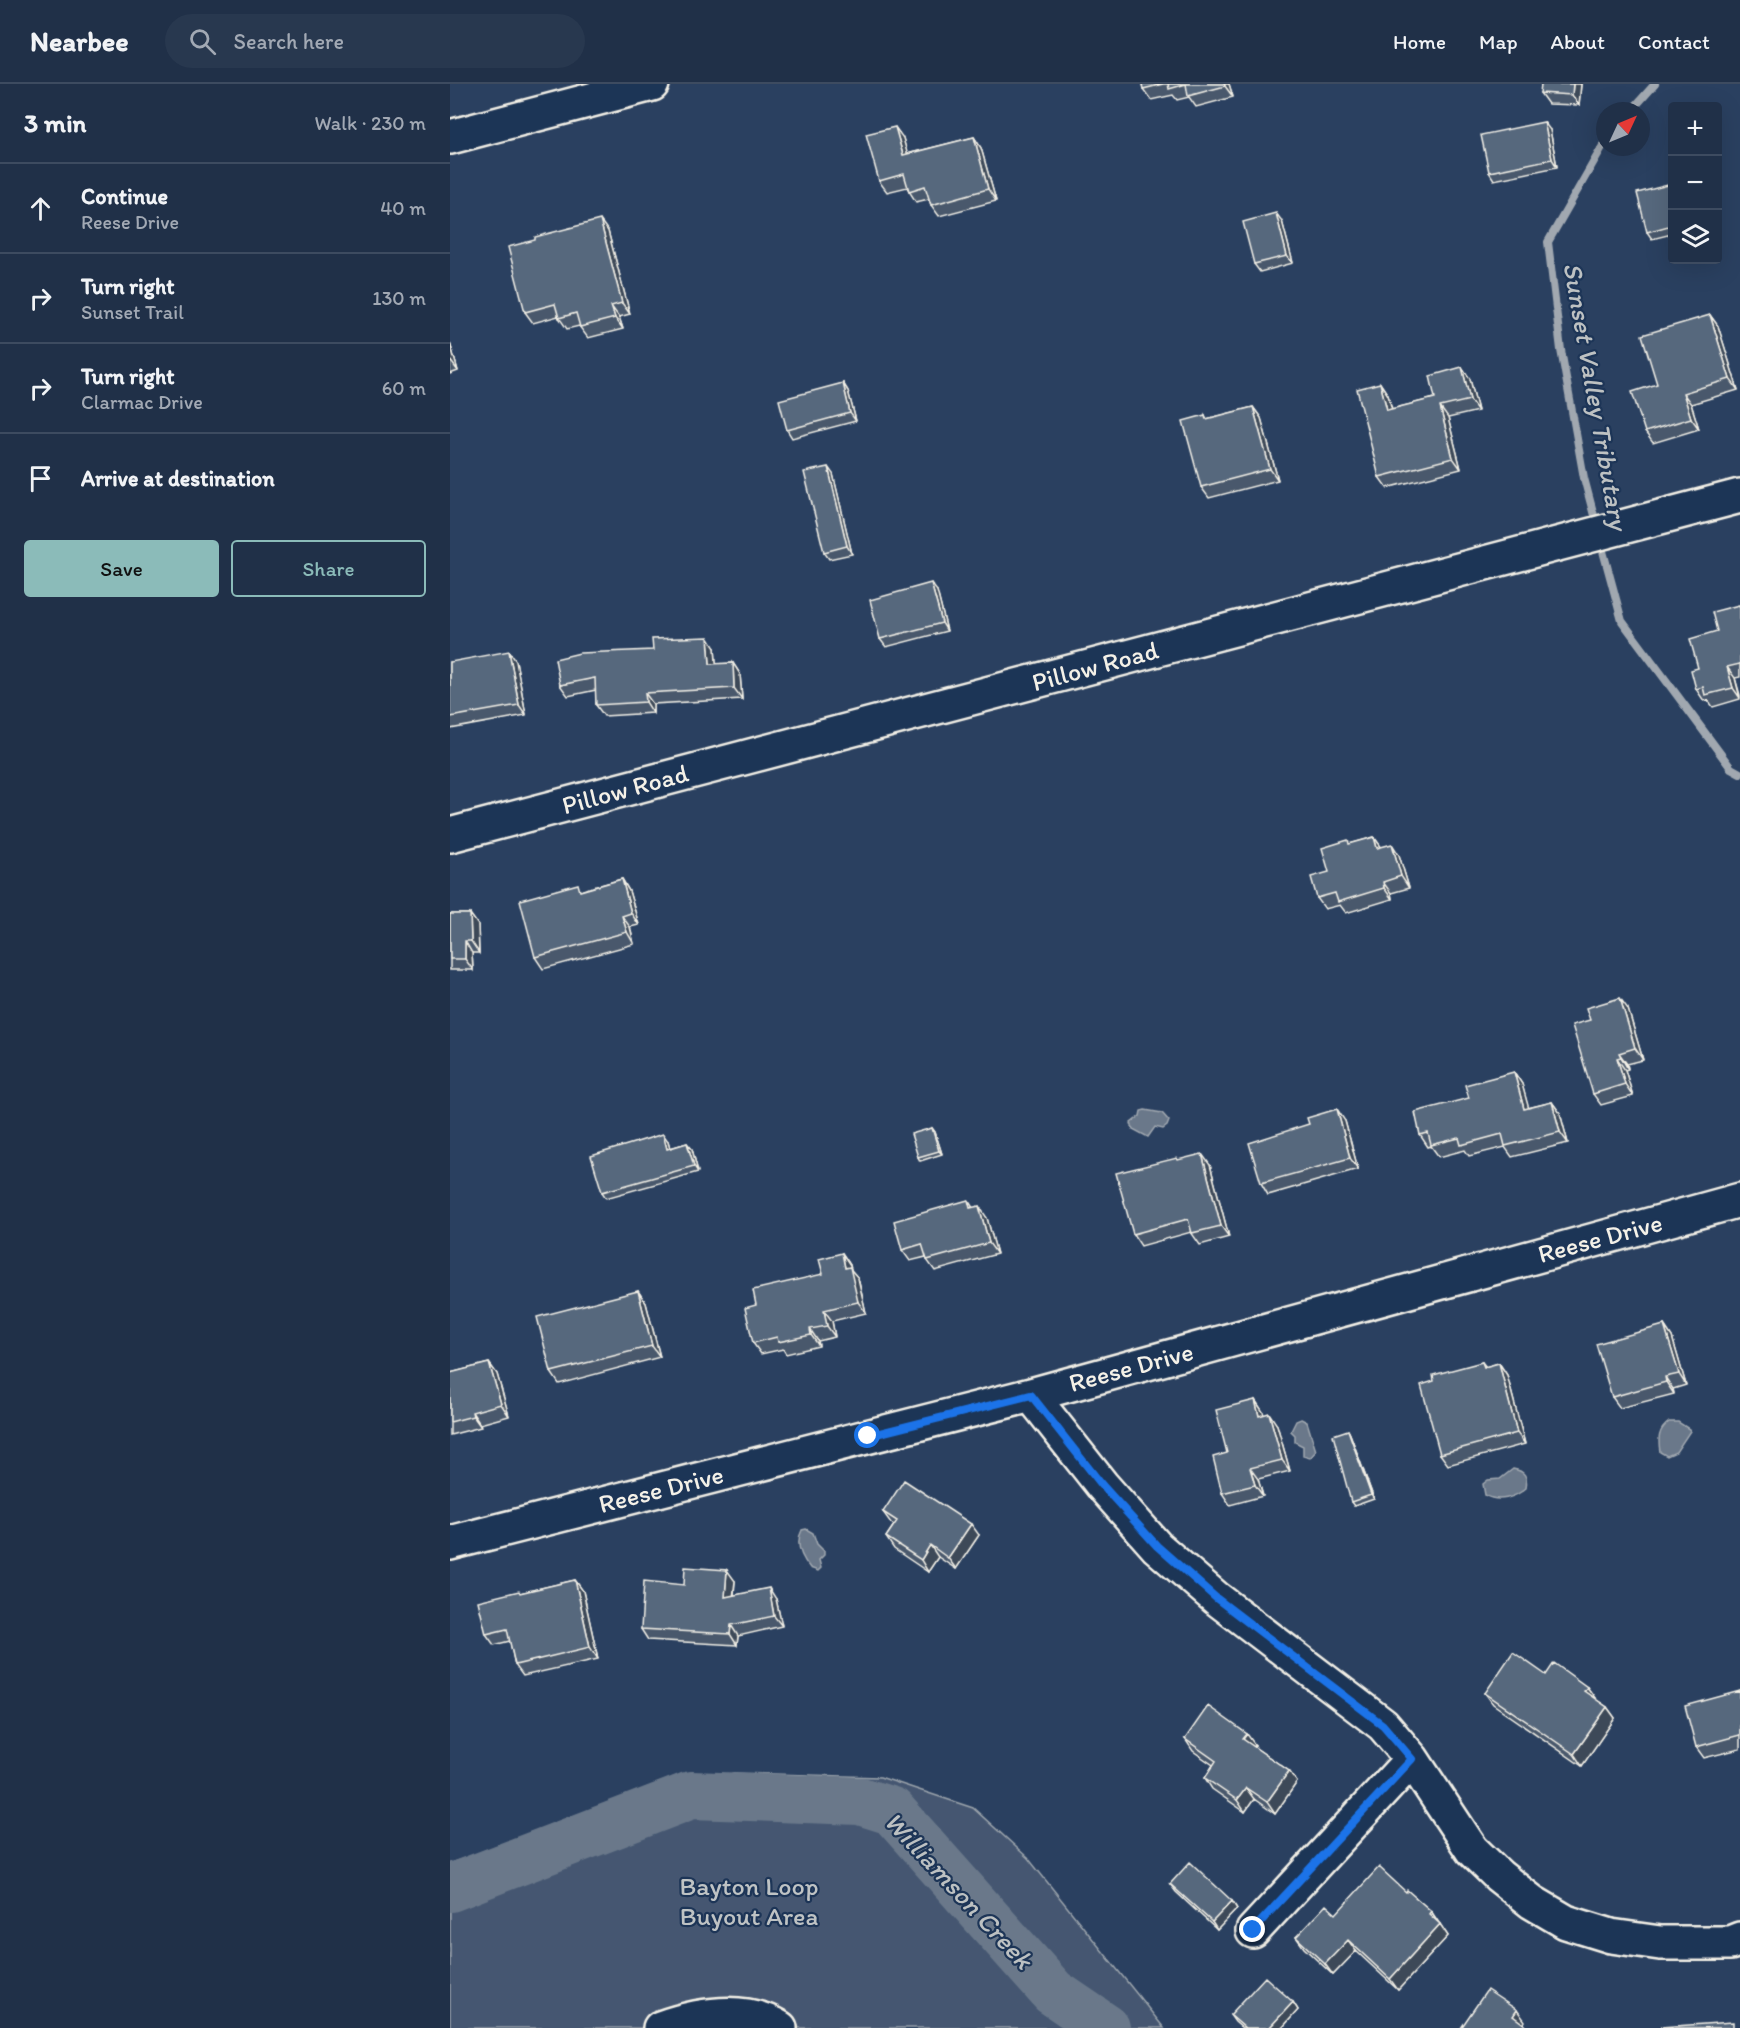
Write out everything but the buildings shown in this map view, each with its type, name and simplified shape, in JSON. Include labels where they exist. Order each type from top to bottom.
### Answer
[{"type":"street","points":[[450,137],[652,84]]},
{"type":"street","name":"Pillow Road","points":[[450,835],[1740,496]]},
{"type":"street","name":"Reese Drive","points":[[450,1543],[1031,1395],[1740,1200]]},
{"type":"street","points":[[1031,1395],[1102,1485],[1157,1546],[1216,1598],[1383,1725],[1412,1759],[1472,1850],[1499,1876],[1532,1902],[1566,1922],[1611,1936],[1660,1943],[1730,1943],[1740,1940]]},
{"type":"street","points":[[1253,1930],[1412,1759]]},
{"type":"street","points":[[660,2028],[686,2019],[715,2015],[745,2016],[780,2028]]},
{"type":"green space","name":"Bayton Loop Buyout Area","points":[[733,1773],[880,1777],[973,1808],[1028,1858],[1164,2028],[450,2028],[450,1863],[664,1792]]},
{"type":"shaded area","points":[[1141,1111],[1162,1113],[1169,1121],[1167,1126],[1163,1129],[1155,1127],[1148,1137],[1133,1129],[1131,1123],[1140,1116]]},
{"type":"shaded area","points":[[1301,1419],[1307,1422],[1316,1451],[1310,1458],[1303,1456],[1303,1446],[1295,1442],[1295,1435],[1291,1431],[1296,1421]]},
{"type":"shaded area","points":[[1669,1422],[1678,1422],[1690,1431],[1676,1452],[1667,1456],[1660,1452],[1659,1439],[1663,1428]]},
{"type":"shaded area","points":[[1513,1469],[1525,1475],[1526,1488],[1517,1494],[1501,1499],[1485,1495],[1483,1484],[1488,1480],[1500,1479]]},
{"type":"shaded area","points":[[806,1529],[813,1533],[817,1544],[824,1551],[824,1555],[819,1560],[821,1568],[818,1571],[810,1568],[800,1550],[800,1535],[802,1530]]},
{"type":"waterway","name":"Sunset Valley Tributary","points":[[1639,102],[1655,84]]},
{"type":"waterway","name":"Sunset Valley Tributary","points":[[1597,156],[1548,242],[1561,350],[1584,478],[1597,527]]},
{"type":"waterway","name":"Sunset Valley Tributary","points":[[1600,540],[1622,621],[1731,768],[1740,773]]},
{"type":"waterway","name":"Williamson Creek","points":[[450,1888],[691,1795],[860,1801],[892,1811],[1053,1992],[1106,2028]]},
{"type":"route","points":[[868,1436],[1031,1395],[1102,1485],[1157,1546],[1216,1598],[1383,1725],[1412,1759],[1253,1930]]}]
